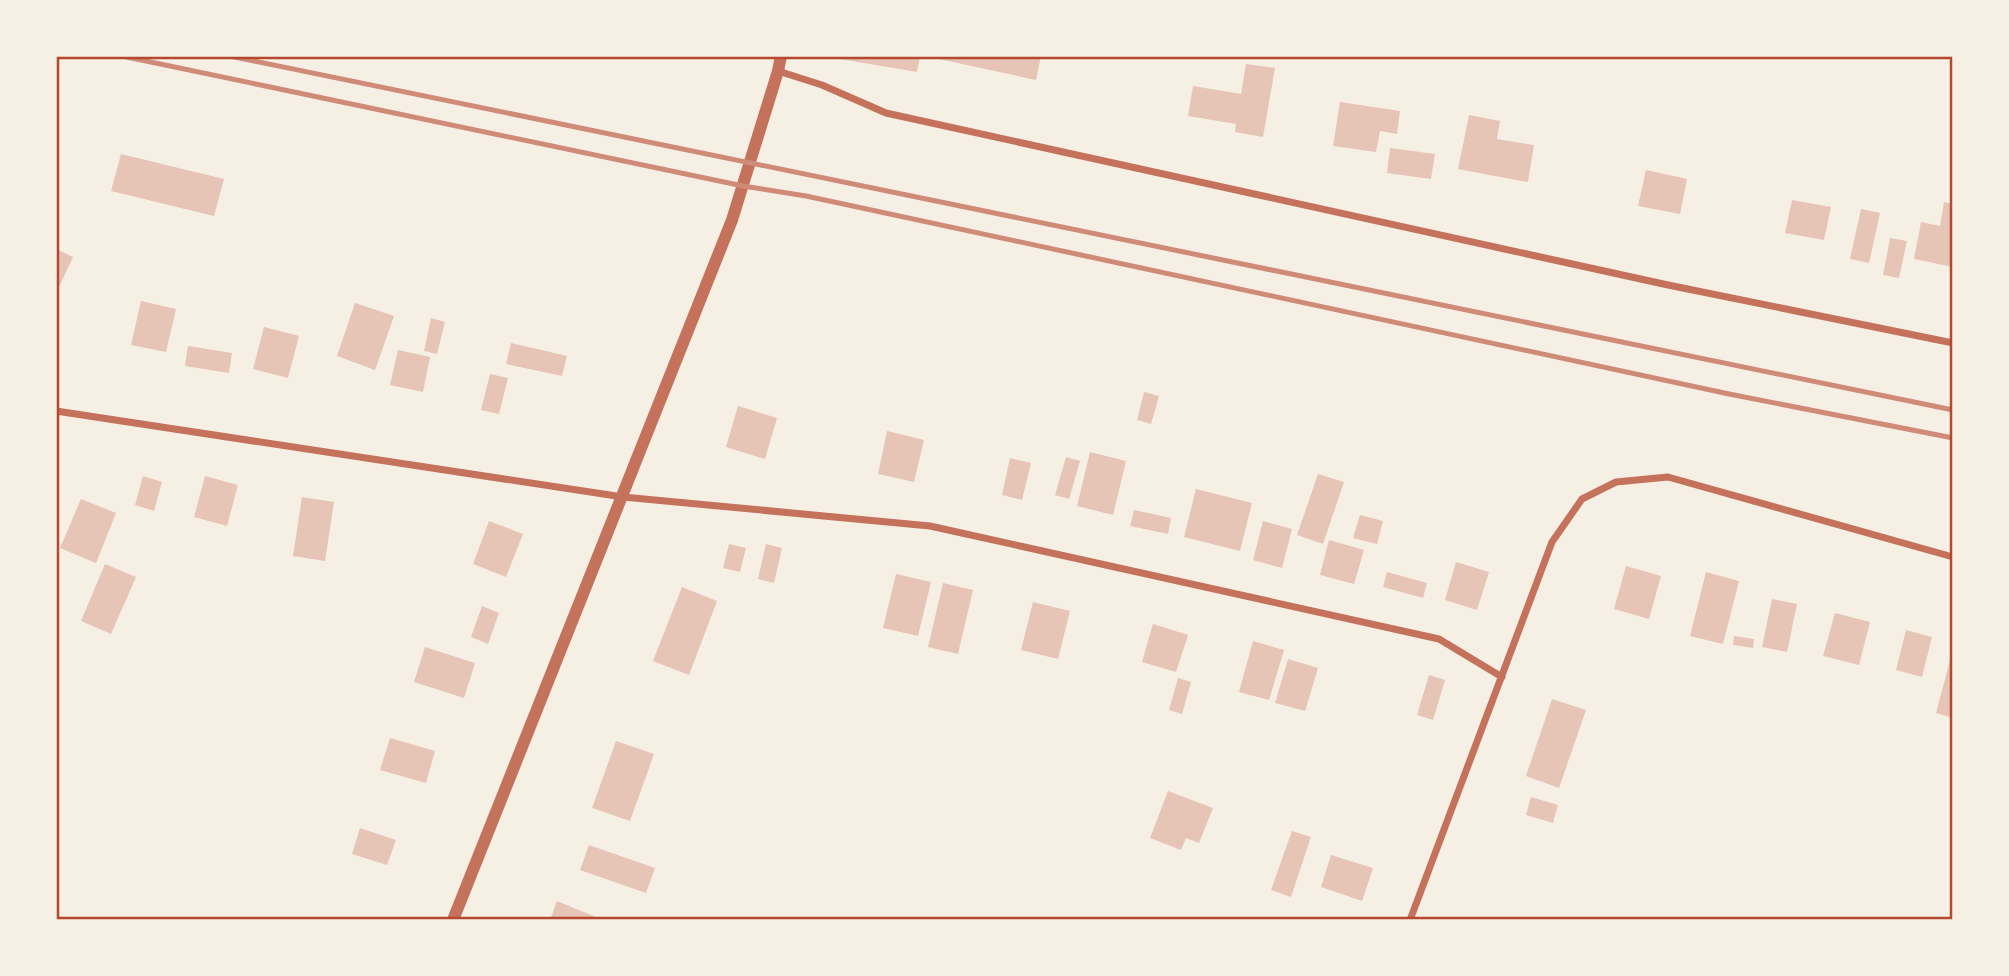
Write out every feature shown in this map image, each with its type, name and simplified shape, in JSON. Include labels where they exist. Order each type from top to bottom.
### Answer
[{"type":"street","points":[[453,920],[732,220],[781,56]]},
{"type":"street","points":[[778,71],[822,85],[886,113],[1668,285],[1953,343]]},
{"type":"street","points":[[56,411],[623,497],[930,526],[1439,639],[1502,677]]},
{"type":"street","points":[[1410,920],[1552,542],[1582,499],[1616,482],[1668,477],[1953,557]]},
{"type":"building","points":[[840,56],[920,56],[917,72],[840,59]]},
{"type":"building","points":[[925,56],[1041,56],[1036,80]]},
{"type":"building","points":[[1246,64],[1275,68],[1263,137],[1235,132],[1236,124],[1188,116],[1193,86],[1241,94]]},
{"type":"building","points":[[1340,102],[1400,111],[1397,134],[1380,131],[1376,152],[1333,146]]},
{"type":"building","points":[[1469,115],[1500,121],[1497,139],[1534,145],[1528,182],[1458,169]]},
{"type":"building","points":[[1390,148],[1435,154],[1431,179],[1387,173]]},
{"type":"building","points":[[121,154],[224,179],[214,216],[111,191]]},
{"type":"building","points":[[1646,170],[1687,179],[1680,214],[1638,206]]},
{"type":"building","points":[[1792,200],[1831,207],[1824,240],[1785,233]]},
{"type":"building","points":[[1944,202],[1953,204],[1953,267],[1914,259],[1921,222],[1940,226]]},
{"type":"building","points":[[1861,209],[1880,213],[1869,263],[1850,259]]},
{"type":"building","points":[[1890,238],[1907,241],[1899,278],[1883,275]]},
{"type":"building","points":[[56,249],[73,257],[58,289],[56,288]]},
{"type":"building","points":[[141,301],[176,309],[166,352],[131,345]]},
{"type":"building","points":[[355,303],[394,316],[375,370],[337,356]]},
{"type":"building","points":[[431,318],[445,322],[437,354],[424,351]]},
{"type":"building","points":[[264,327],[299,336],[288,378],[253,369]]},
{"type":"building","points":[[511,343],[567,356],[562,376],[506,364]]},
{"type":"building","points":[[188,346],[232,353],[229,373],[185,366]]},
{"type":"building","points":[[398,350],[430,357],[423,392],[390,385]]},
{"type":"building","points":[[490,374],[508,378],[499,414],[481,410]]},
{"type":"building","points":[[1144,392],[1159,396],[1151,424],[1137,420]]},
{"type":"building","points":[[738,406],[777,418],[765,459],[726,447]]},
{"type":"building","points":[[887,431],[924,440],[914,482],[878,474]]},
{"type":"building","points":[[1090,452],[1126,461],[1113,515],[1077,506]]},
{"type":"building","points":[[1066,457],[1080,461],[1069,499],[1055,495]]},
{"type":"building","points":[[1010,458],[1031,463],[1022,500],[1002,495]]},
{"type":"building","points":[[1318,474],[1344,482],[1323,544],[1297,535]]},
{"type":"building","points":[[143,476],[162,482],[154,511],[135,505]]},
{"type":"building","points":[[205,476],[238,485],[227,526],[194,517]]},
{"type":"building","points":[[1196,489],[1252,503],[1240,551],[1184,537]]},
{"type":"building","points":[[302,497],[334,502],[325,561],[293,556]]},
{"type":"building","points":[[81,499],[116,513],[96,563],[60,548]]},
{"type":"building","points":[[1134,510],[1171,518],[1168,534],[1130,526]]},
{"type":"building","points":[[1360,515],[1383,521],[1377,544],[1353,538]]},
{"type":"building","points":[[489,521],[523,534],[506,577],[473,564]]},
{"type":"building","points":[[1263,521],[1292,529],[1282,568],[1253,560]]},
{"type":"building","points":[[1329,540],[1364,550],[1354,584],[1320,575]]},
{"type":"building","points":[[729,544],[746,548],[740,572],[723,568]]},
{"type":"building","points":[[766,544],[782,548],[774,583],[758,579]]},
{"type":"building","points":[[1456,562],[1489,572],[1477,610],[1445,600]]},
{"type":"building","points":[[105,564],[136,577],[111,634],[81,621]]},
{"type":"building","points":[[1626,566],[1661,576],[1649,619],[1614,609]]},
{"type":"building","points":[[1387,572],[1427,583],[1423,598],[1383,587]]},
{"type":"building","points":[[1706,572],[1739,581],[1723,644],[1690,636]]},
{"type":"building","points":[[896,574],[931,582],[918,636],[883,628]]},
{"type":"building","points":[[943,583],[973,590],[958,654],[928,647]]},
{"type":"building","points":[[682,587],[717,601],[689,675],[653,661]]},
{"type":"building","points":[[1772,599],[1797,604],[1787,652],[1762,647]]},
{"type":"building","points":[[1033,602],[1070,611],[1058,659],[1021,650]]},
{"type":"building","points":[[482,606],[499,613],[488,644],[471,637]]},
{"type":"building","points":[[1835,613],[1870,622],[1859,665],[1823,656]]},
{"type":"building","points":[[1153,624],[1188,635],[1176,672],[1142,662]]},
{"type":"building","points":[[1906,630],[1932,637],[1922,677],[1896,670]]},
{"type":"building","points":[[1734,636],[1754,639],[1753,648],[1733,645]]},
{"type":"building","points":[[1253,641],[1284,650],[1269,700],[1239,692]]},
{"type":"building","points":[[425,647],[475,663],[464,698],[414,682]]},
{"type":"building","points":[[1953,653],[1953,718],[1936,713]]},
{"type":"building","points":[[1288,659],[1318,668],[1305,711],[1275,703]]},
{"type":"building","points":[[1429,675],[1445,680],[1433,720],[1417,715]]},
{"type":"building","points":[[1178,678],[1191,682],[1182,714],[1169,710]]},
{"type":"building","points":[[1552,699],[1586,710],[1559,788],[1526,776]]},
{"type":"building","points":[[390,738],[435,751],[426,783],[380,770]]},
{"type":"building","points":[[616,741],[654,754],[630,821],[592,808]]},
{"type":"building","points":[[1168,791],[1213,808],[1199,843],[1186,838],[1181,850],[1150,838]]},
{"type":"building","points":[[1531,797],[1558,805],[1553,823],[1526,815]]},
{"type":"building","points":[[360,828],[396,840],[387,865],[352,854]]},
{"type":"building","points":[[1292,831],[1311,837],[1291,897],[1271,890]]},
{"type":"building","points":[[589,845],[655,868],[646,893],[580,870]]},
{"type":"building","points":[[1331,855],[1373,868],[1362,901],[1321,887]]},
{"type":"building","points":[[557,901],[603,920],[550,920]]},
{"type":"railway","points":[[122,56],[743,186],[806,196],[1729,394],[1953,438]]},
{"type":"railway","points":[[230,56],[1953,410]]}]
